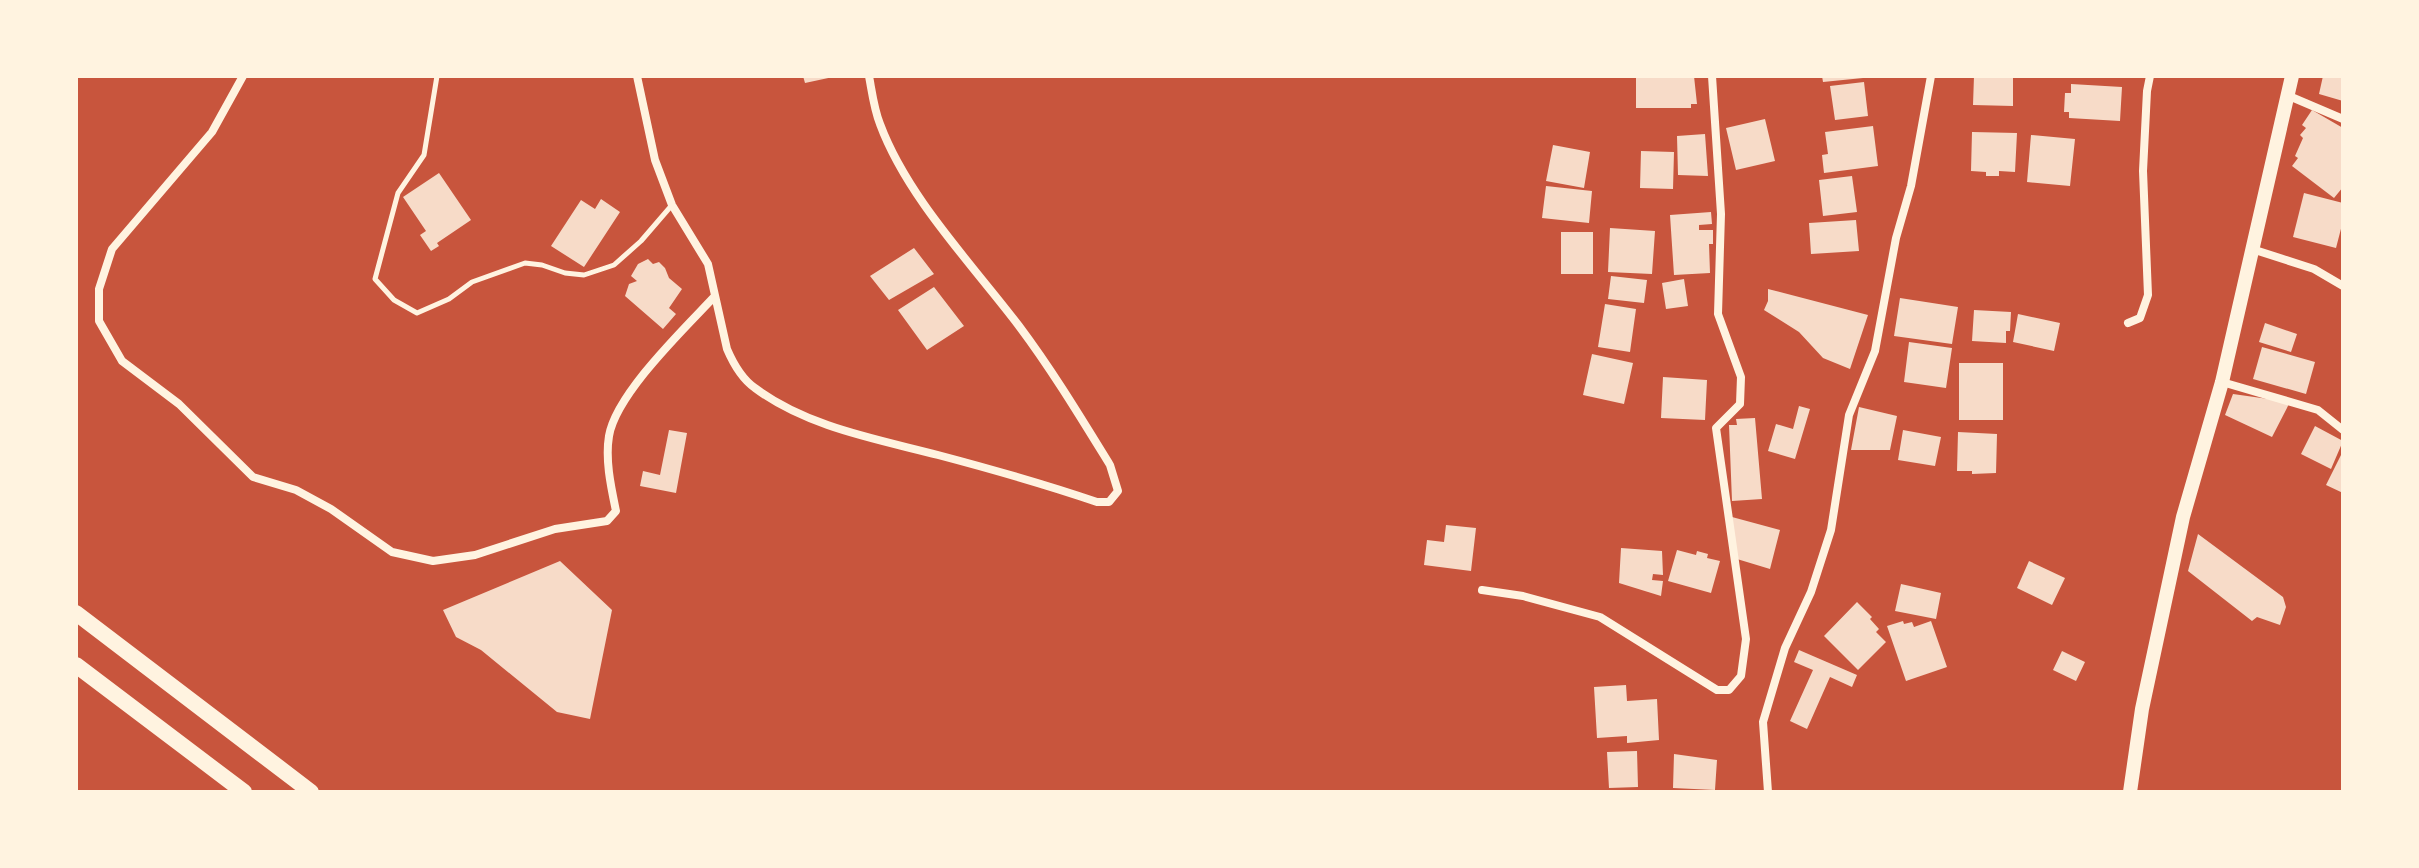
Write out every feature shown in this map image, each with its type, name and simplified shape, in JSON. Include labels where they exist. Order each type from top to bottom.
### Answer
[{"type":"highway","points":[[76,613],[311,792]]},
{"type":"highway","points":[[76,665],[244,792]]},
{"type":"main road","points":[[2130,792],[2142,709],[2183,517],[2222,382],[2292,76]]},
{"type":"street","points":[[243,76],[212,132],[112,249],[99,289],[99,321],[122,361],[179,404],[253,477],[296,490],[331,509],[392,552],[433,561],[475,555],[555,529],[607,521],[616,511],[610,480],[608,437],[615,414],[661,354],[714,297]]},
{"type":"street","points":[[637,76],[655,160],[672,205],[708,264],[727,349],[753,387],[796,411],[834,427],[1021,477],[1097,502],[1109,502],[1118,491],[1110,465],[1020,327],[951,241],[891,149],[879,122],[869,76]]},
{"type":"street","points":[[1482,590],[1523,596],[1600,617],[1717,690],[1729,690],[1741,676],[1746,639],[1716,428],[1740,404],[1741,377],[1718,314],[1721,214],[1712,76]]},
{"type":"street","points":[[1768,792],[1763,722],[1785,648],[1811,592],[1831,530],[1849,415],[1875,351],[1931,76]]},
{"type":"street","points":[[2128,323],[2140,318],[2148,295],[2143,171],[2150,76]]},
{"type":"street","points":[[2289,96],[2343,119]]},
{"type":"street","points":[[2252,249],[2314,269],[2343,286]]},
{"type":"street","points":[[2222,382],[2318,410],[2343,430]]},
{"type":"lane","points":[[437,76],[424,155],[398,193],[375,279],[408,310],[417,313],[449,299],[472,282],[525,263],[584,275],[614,265],[641,241],[672,205]]},
{"type":"building","points":[[803,76],[833,76],[833,77],[805,83]]},
{"type":"building","points":[[1636,76],[1694,76],[1697,104],[1691,104],[1691,108],[1636,108]]},
{"type":"building","points":[[1822,76],[1863,76],[1863,78],[1823,82]]},
{"type":"building","points":[[1974,76],[2013,76],[2013,106],[1973,105]]},
{"type":"building","points":[[2323,76],[2343,76],[2343,101],[2319,94]]},
{"type":"building","points":[[1864,82],[1868,116],[1835,120],[1830,86]]},
{"type":"building","points":[[2071,84],[2122,87],[2120,121],[2069,118],[2069,112],[2064,112],[2065,93],[2071,93]]},
{"type":"building","points":[[2312,110],[2343,128],[2343,187],[2334,198],[2292,166],[2298,158],[2295,156],[2303,138],[2300,135],[2306,128],[2302,125]]},
{"type":"building","points":[[1765,119],[1775,161],[1736,170],[1726,128]]},
{"type":"building","points":[[1873,126],[1878,166],[1824,173],[1822,155],[1828,154],[1825,132]]},
{"type":"building","points":[[1972,132],[2017,133],[2015,172],[1999,171],[1999,176],[1986,176],[1986,172],[1971,171]]},
{"type":"building","points":[[1705,134],[1708,176],[1678,175],[1677,136]]},
{"type":"building","points":[[2031,135],[2075,139],[2070,186],[2027,182]]},
{"type":"building","points":[[1553,145],[1590,152],[1584,188],[1546,181]]},
{"type":"building","points":[[1641,151],[1674,152],[1673,189],[1640,188]]},
{"type":"building","points":[[439,173],[471,220],[437,243],[439,246],[431,251],[420,235],[426,231],[403,197]]},
{"type":"building","points":[[1852,176],[1857,212],[1823,216],[1819,180]]},
{"type":"building","points":[[1546,186],[1592,191],[1589,223],[1542,218]]},
{"type":"building","points":[[2304,193],[2343,203],[2343,221],[2336,248],[2293,237]]},
{"type":"building","points":[[601,199],[620,212],[584,267],[551,246],[581,200],[595,209]]},
{"type":"building","points":[[1711,212],[1712,224],[1699,225],[1699,230],[1713,230],[1713,244],[1709,244],[1710,273],[1674,275],[1670,215]]},
{"type":"building","points":[[1856,220],[1859,251],[1811,254],[1809,223]]},
{"type":"building","points":[[1610,228],[1655,231],[1652,274],[1608,272]]},
{"type":"building","points":[[1561,232],[1593,232],[1593,274],[1561,274]]},
{"type":"building","points":[[914,248],[934,274],[889,300],[870,276]]},
{"type":"building","points":[[648,259],[653,264],[659,262],[669,278],[682,289],[669,308],[676,314],[663,329],[625,296],[629,284],[637,281],[631,276],[638,264]]},
{"type":"building","points":[[1611,276],[1647,280],[1644,303],[1608,299]]},
{"type":"building","points":[[1684,279],[1688,306],[1666,309],[1662,283]]},
{"type":"building","points":[[934,287],[964,326],[927,350],[898,310]]},
{"type":"building","points":[[1768,289],[1868,315],[1850,369],[1823,358],[1799,332],[1764,310]]},
{"type":"building","points":[[1900,298],[1958,307],[1952,344],[1894,336]]},
{"type":"building","points":[[1605,304],[1636,309],[1630,352],[1598,347]]},
{"type":"building","points":[[1974,310],[2011,312],[2006,343],[1972,341]]},
{"type":"building","points":[[2018,314],[2060,323],[2054,351],[2013,342]]},
{"type":"building","points":[[2265,323],[2297,334],[2291,352],[2259,342]]},
{"type":"building","points":[[1909,342],[1952,348],[1946,388],[1904,382]]},
{"type":"building","points":[[2262,347],[2315,362],[2306,394],[2253,379]]},
{"type":"building","points":[[1592,354],[1633,363],[1624,404],[1583,395]]},
{"type":"building","points":[[1959,363],[2003,363],[2003,420],[1959,420]]},
{"type":"building","points":[[1663,377],[1707,380],[1705,420],[1661,418]]},
{"type":"building","points":[[2233,394],[2290,402],[2272,437],[2225,415]]},
{"type":"building","points":[[1799,406],[1810,409],[1795,459],[1768,451],[1776,424],[1793,429]]},
{"type":"building","points":[[1859,407],[1897,416],[1890,450],[1851,450]]},
{"type":"building","points":[[1755,418],[1762,499],[1732,501],[1729,425],[1737,425],[1736,419]]},
{"type":"building","points":[[2315,426],[2343,441],[2331,469],[2301,454]]},
{"type":"building","points":[[669,430],[687,433],[676,493],[640,486],[643,471],[660,475]]},
{"type":"building","points":[[1903,430],[1941,437],[1935,466],[1898,460]]},
{"type":"building","points":[[1958,432],[1997,434],[1996,473],[1957,471]]},
{"type":"building","points":[[2343,451],[2343,493],[2326,485]]},
{"type":"building","points":[[1732,517],[1780,530],[1770,569],[1737,559]]},
{"type":"building","points":[[1446,525],[1476,528],[1471,571],[1424,565],[1427,540],[1444,542]]},
{"type":"building","points":[[2198,534],[2283,597],[2286,607],[2280,625],[2257,617],[2252,621],[2188,571]]},
{"type":"building","points":[[1621,548],[1662,551],[1663,575],[1653,574],[1652,580],[1663,581],[1661,596],[1619,583]]},
{"type":"building","points":[[1677,550],[1696,555],[1697,551],[1708,554],[1707,558],[1720,561],[1711,593],[1668,581]]},
{"type":"building","points":[[560,561],[612,610],[590,719],[557,712],[481,650],[456,637],[443,610]]},
{"type":"building","points":[[2029,561],[2065,578],[2052,605],[2017,588]]},
{"type":"building","points":[[1901,584],[1941,593],[1936,619],[1895,611]]},
{"type":"building","points":[[1857,602],[1872,617],[1870,619],[1879,629],[1876,632],[1886,642],[1858,670],[1824,636]]},
{"type":"building","points":[[1903,621],[1904,624],[1912,622],[1914,627],[1931,621],[1947,667],[1906,681],[1887,626]]},
{"type":"building","points":[[1799,650],[1857,675],[1852,687],[1830,677],[1807,729],[1790,721],[1813,670],[1794,662]]},
{"type":"building","points":[[2062,651],[2085,662],[2076,681],[2053,670]]},
{"type":"building","points":[[1626,685],[1627,701],[1657,699],[1659,740],[1627,743],[1627,736],[1597,738],[1594,687]]},
{"type":"building","points":[[1637,751],[1638,787],[1609,788],[1607,752]]},
{"type":"building","points":[[1674,754],[1717,760],[1715,790],[1673,788]]}]
